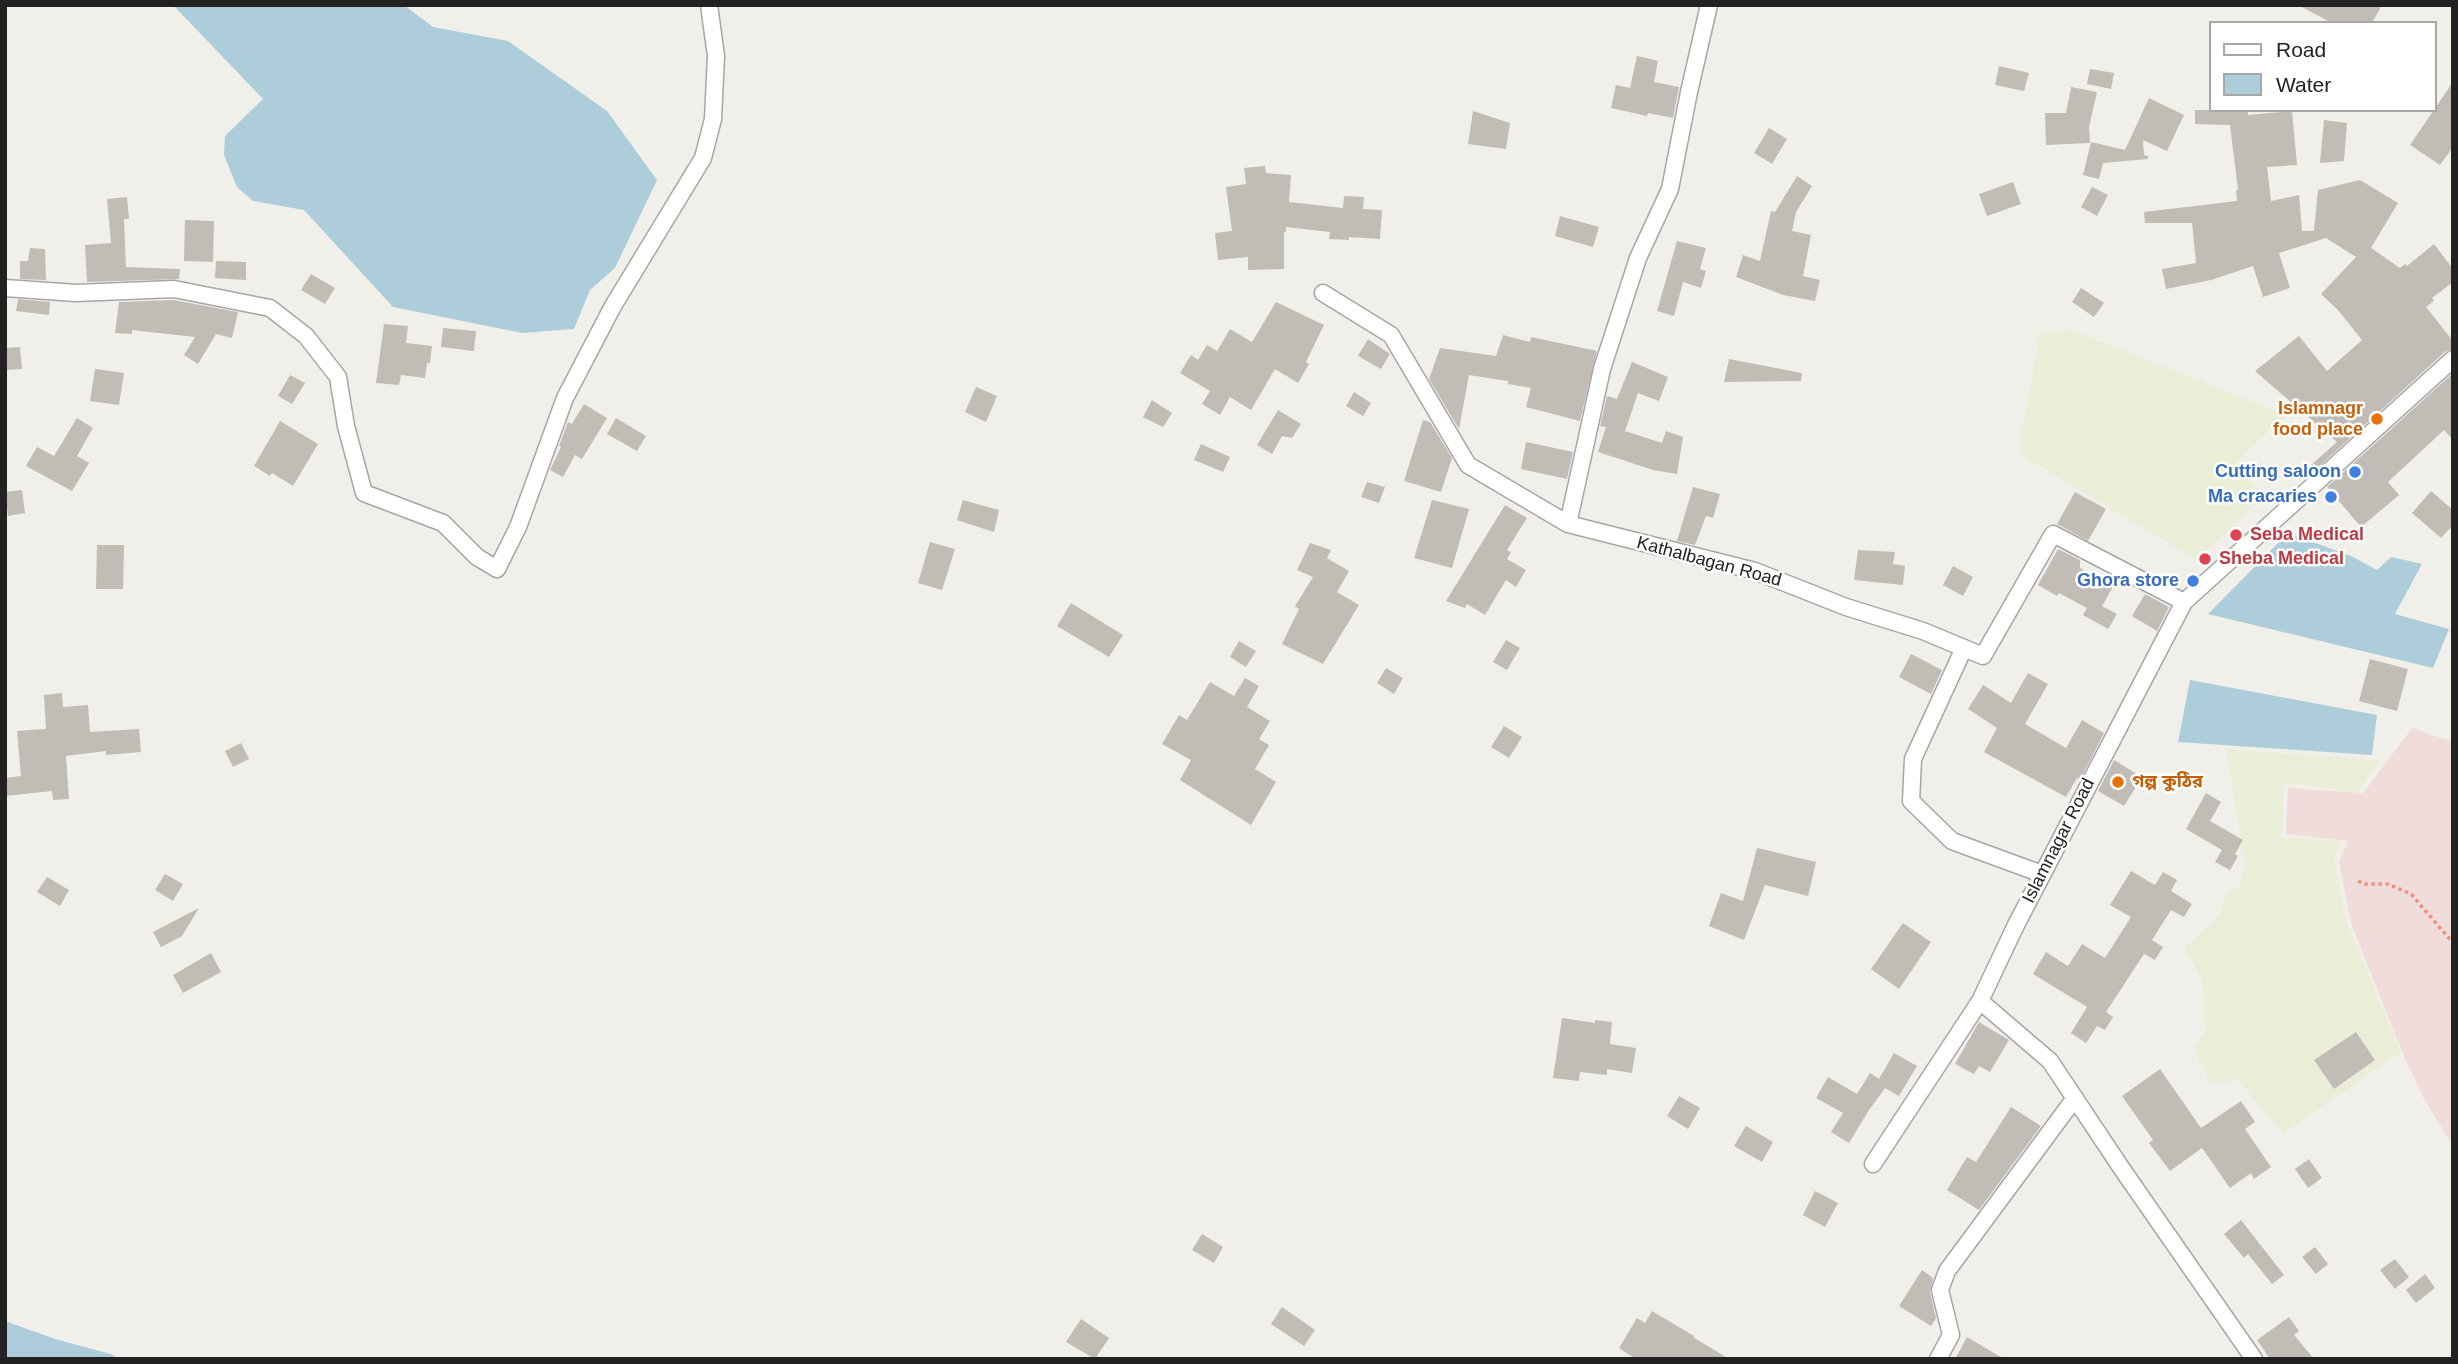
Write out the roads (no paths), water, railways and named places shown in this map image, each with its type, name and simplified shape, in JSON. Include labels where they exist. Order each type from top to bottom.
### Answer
[{"type":"street","points":[[5,288],[76,293],[174,289],[270,308],[306,336],[338,377],[346,426],[365,493],[443,523],[477,557],[497,569],[518,527],[565,398],[612,306],[703,158],[713,119],[716,57],[709,5]]},
{"type":"street","points":[[1568,524],[1602,369],[1638,258],[1670,189],[1709,5]]},
{"type":"street","name":"Kathalbagan Road","points":[[1323,293],[1391,335],[1468,465],[1568,524],[1755,571],[1846,607],[1923,631],[1964,648]]},
{"type":"street","name":"Islamnagar Road","points":[[1873,1164],[1980,1001],[2042,874],[2184,602],[2453,359]]},
{"type":"street","points":[[2042,874],[1952,841],[1911,801],[1913,759],[1964,648],[1983,656],[2053,534],[2184,602]]},
{"type":"street","points":[[1980,1001],[2050,1061],[2254,1359]]},
{"type":"street","points":[[1938,1359],[1951,1335],[1940,1290],[1947,1271],[2076,1098]]},
{"type":"water","points":[[173,5],[404,5],[433,27],[508,41],[607,111],[657,180],[615,268],[590,290],[574,329],[522,333],[393,307],[304,210],[253,201],[237,187],[224,155],[225,136],[263,99]]},
{"type":"water","points":[[2288,533],[2351,556],[2377,570],[2391,557],[2422,564],[2395,614],[2449,629],[2433,668],[2208,614]]},
{"type":"water","points":[[2190,680],[2377,715],[2372,755],[2178,742]]},
{"type":"water","points":[[5,1321],[55,1339],[111,1354],[119,1359],[5,1359]]},
{"type":"place","name":"Islamnagr food place","points":[[2377,419]]},
{"type":"place","name":"Cutting saloon","points":[[2355,472]]},
{"type":"place","name":"Ma cracaries","points":[[2331,497]]},
{"type":"place","name":"Seba Medical","points":[[2236,535]]},
{"type":"place","name":"Sheba Medical","points":[[2205,559]]},
{"type":"place","name":"Ghora store","points":[[2193,581]]},
{"type":"place","name":"গল্প কুঠির","points":[[2118,782]]}]
